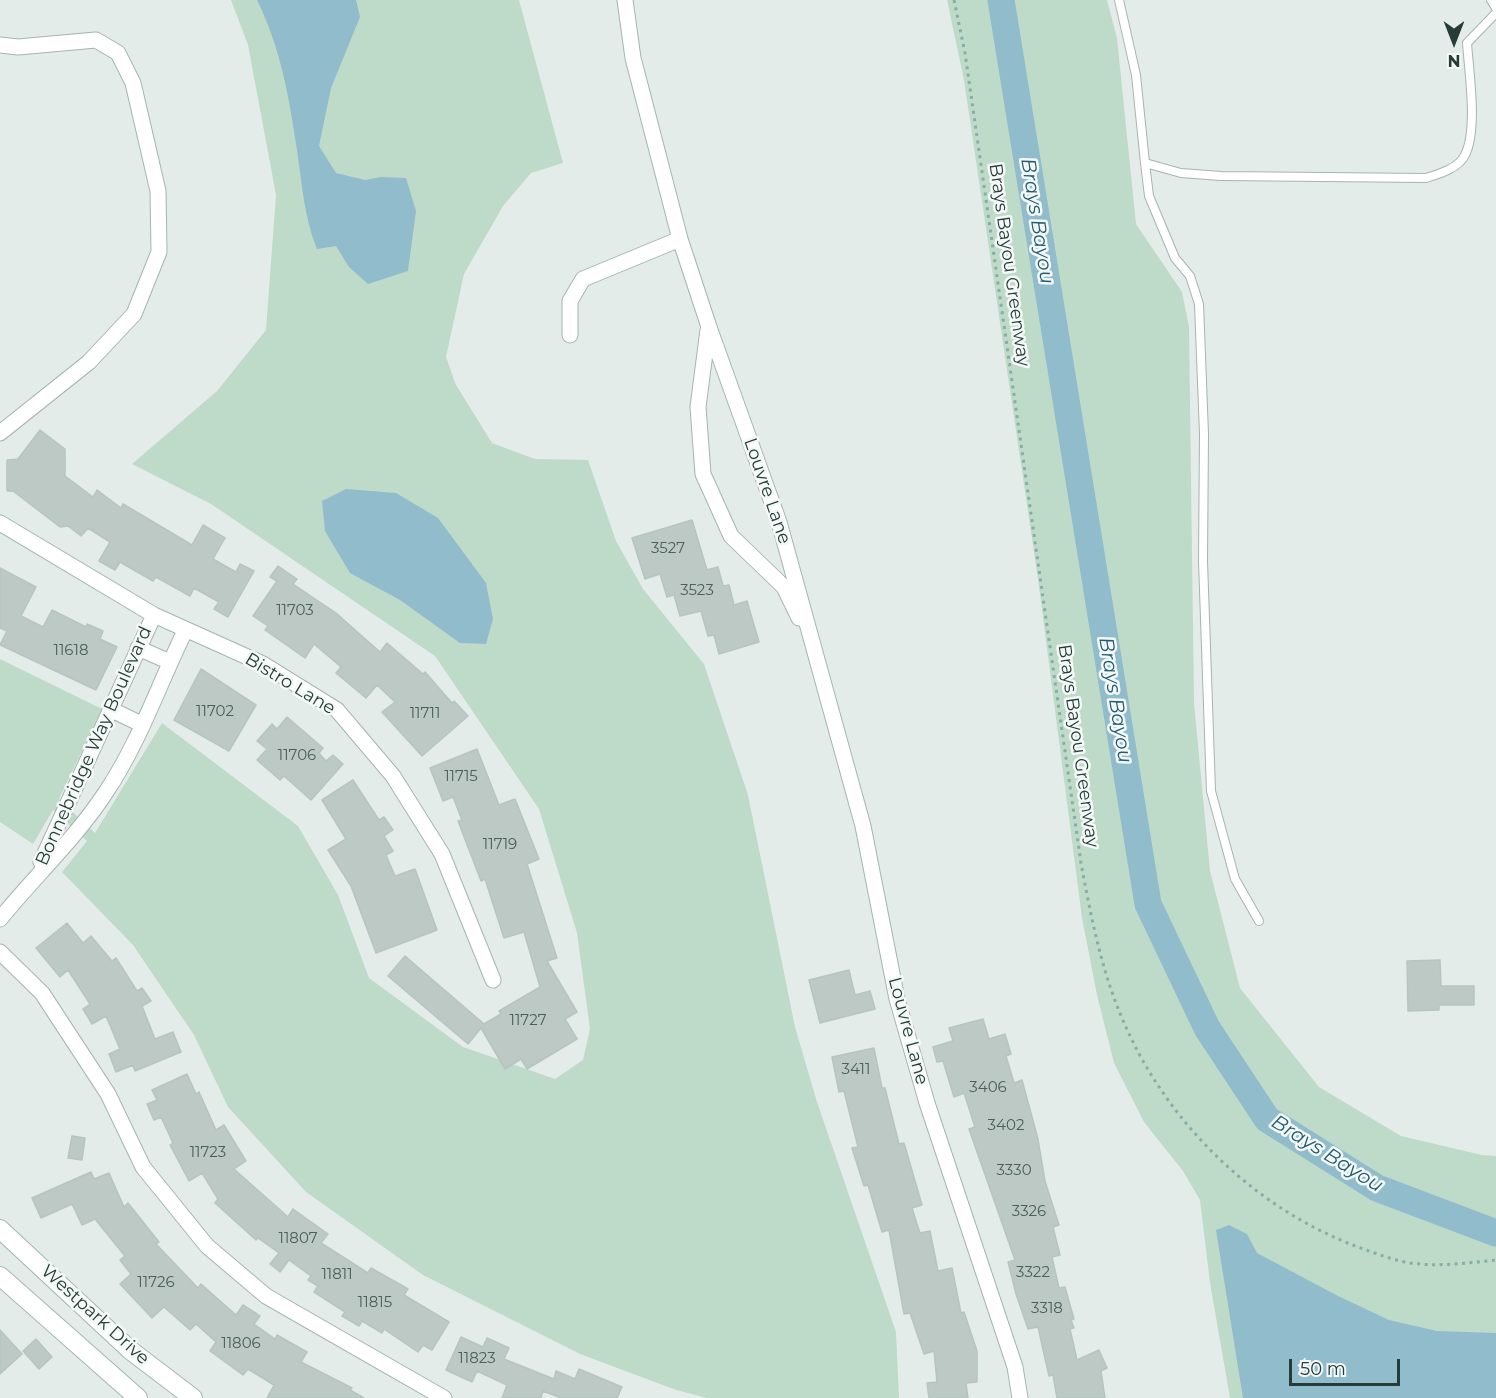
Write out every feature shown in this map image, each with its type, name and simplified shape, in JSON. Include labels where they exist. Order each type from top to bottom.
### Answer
[{"type":"main road","name":"Westpark Drive","points":[[0,1229],[130,1350],[193,1398]]},
{"type":"main road","name":"Westpark Drive","points":[[0,1276],[138,1398]]},
{"type":"street","name":"Louvre Lane","points":[[625,0],[633,58],[680,239],[779,522],[863,826],[897,999],[927,1103],[1015,1367],[1020,1398]]},
{"type":"street","points":[[0,45],[18,46],[96,40],[118,53],[133,83],[158,191],[159,252],[134,314],[89,362],[0,433]]},
{"type":"street","points":[[570,335],[570,302],[583,279],[680,239]]},
{"type":"street","name":"Louvre Lane","points":[[709,327],[698,407],[703,474],[730,536],[784,587],[818,657]]},
{"type":"street","name":"Bistro Lane","points":[[0,523],[154,615],[185,631],[263,664],[337,710],[393,776],[442,854],[493,980]]},
{"type":"street","name":"Bonnebridge Way Boulevard","points":[[35,876],[154,615]]},
{"type":"street","name":"Bonnebridge Way Boulevard","points":[[0,919],[35,876],[81,827],[112,783],[185,631]]},
{"type":"street","points":[[138,648],[170,662]]},
{"type":"street","points":[[110,709],[141,724]]},
{"type":"street","points":[[0,952],[42,993],[108,1094],[143,1167],[207,1246],[266,1296],[444,1398]]},
{"type":"lane","points":[[1119,0],[1136,75],[1149,196],[1175,258],[1190,276],[1198,304],[1204,434],[1203,561],[1211,790],[1235,879],[1259,921]]},
{"type":"lane","points":[[1491,0],[1496,8]]},
{"type":"lane","points":[[1145,163],[1181,173],[1221,176],[1426,178],[1443,173],[1465,155],[1470,128],[1467,43],[1496,13]]},
{"type":"path","name":"Brays Bayou Greenway","points":[[954,0],[966,53],[1081,863],[1110,985],[1121,1017],[1146,1064],[1190,1128],[1255,1190],[1298,1220],[1351,1244],[1409,1263],[1446,1265],[1496,1260]]},
{"type":"green space","points":[[231,0],[519,0],[563,163],[531,173],[503,206],[464,274],[446,357],[456,385],[492,443],[535,459],[588,460],[616,541],[643,589],[704,664],[748,795],[795,1027],[817,1102],[896,1332],[899,1398],[707,1398],[676,1390],[580,1354],[423,1275],[306,1192],[228,1107],[194,1035],[133,945],[62,872],[87,841],[53,810],[33,844],[0,822],[0,659],[102,709],[59,799],[95,833],[162,723],[298,826],[338,895],[369,978],[463,1047],[555,1079],[583,1060],[590,1029],[577,933],[539,809],[435,656],[211,504],[132,464],[217,391],[266,330],[276,195],[248,45]]},
{"type":"green space","points":[[947,0],[1107,0],[1117,38],[1136,224],[1182,292],[1189,327],[1194,703],[1210,871],[1240,988],[1319,1087],[1401,1136],[1482,1155],[1496,1156],[1496,1398],[1230,1398],[1210,1283],[1200,1200],[1183,1171],[1144,1122],[1114,1063],[1097,995],[1082,918],[1038,579],[964,80]]},
{"type":"water","points":[[257,0],[356,0],[360,17],[331,88],[319,146],[336,173],[365,180],[381,177],[406,178],[416,211],[408,271],[368,284],[349,267],[336,246],[317,249],[306,213],[291,111],[283,74],[272,37]]},
{"type":"water","points":[[346,489],[396,493],[438,518],[486,583],[493,619],[486,644],[460,643],[400,600],[350,573],[325,531],[322,501]]},
{"type":"water","points":[[1229,1225],[1247,1234],[1257,1253],[1389,1320],[1437,1331],[1496,1333],[1496,1398],[1243,1398],[1216,1230]]},
{"type":"building","points":[[40,430],[65,449],[65,476],[93,497],[97,490],[121,508],[123,504],[192,545],[203,525],[225,538],[213,559],[236,572],[240,564],[254,571],[228,617],[214,609],[219,602],[194,588],[190,596],[156,577],[153,581],[120,562],[115,570],[99,561],[110,542],[88,528],[81,536],[68,526],[60,527],[13,491],[7,491],[7,460],[18,459]]},
{"type":"building","points":[[692,520],[707,570],[718,567],[723,586],[729,585],[734,605],[747,601],[759,642],[719,654],[714,635],[708,636],[701,611],[680,616],[674,595],[667,597],[660,574],[645,579],[632,538]]},
{"type":"building","points":[[278,566],[297,579],[293,584],[336,613],[380,652],[387,643],[423,674],[425,672],[452,703],[454,701],[468,716],[422,756],[382,712],[395,702],[377,685],[366,698],[336,673],[341,667],[314,644],[305,658],[265,630],[268,626],[253,616],[277,581],[270,577]]},
{"type":"building","points":[[0,568],[36,587],[21,616],[43,627],[52,610],[86,627],[87,624],[103,631],[100,639],[117,647],[96,690],[0,645],[7,631],[0,628]]},
{"type":"building","points":[[201,669],[256,705],[229,751],[174,720]]},
{"type":"building","points":[[287,717],[323,748],[319,753],[326,761],[333,755],[343,764],[311,800],[284,776],[280,780],[257,760],[267,749],[257,741],[272,724],[277,729]]},
{"type":"building","points":[[477,749],[499,805],[515,799],[539,859],[527,864],[557,958],[547,961],[577,1012],[565,1019],[577,1039],[527,1069],[521,1059],[505,1069],[481,1028],[468,1044],[388,976],[405,956],[484,1024],[501,1014],[499,1011],[540,987],[524,932],[504,938],[485,879],[481,881],[458,821],[462,820],[453,797],[443,801],[430,768]]},
{"type":"building","points":[[353,780],[379,820],[384,817],[393,830],[384,836],[393,851],[386,855],[395,876],[415,869],[437,930],[376,953],[351,886],[328,850],[346,839],[322,800]]},
{"type":"building","points":[[67,923],[83,943],[91,936],[112,961],[116,958],[137,991],[142,988],[151,1001],[142,1006],[155,1039],[173,1032],[181,1052],[135,1071],[133,1065],[116,1072],[109,1054],[120,1049],[106,1016],[92,1024],[83,1009],[90,1004],[68,970],[60,977],[36,948]]},
{"type":"building","points":[[1440,960],[1441,986],[1474,986],[1474,1005],[1439,1005],[1439,1010],[1408,1011],[1407,961]]},
{"type":"building","points":[[849,970],[855,995],[870,991],[875,1009],[820,1023],[809,980]]},
{"type":"building","points":[[983,1019],[989,1039],[1005,1034],[1011,1054],[1006,1056],[1014,1083],[1022,1080],[1038,1139],[1045,1181],[1059,1225],[1053,1227],[1060,1255],[1052,1257],[1059,1288],[1065,1287],[1074,1319],[1071,1320],[1074,1328],[1070,1329],[1077,1360],[1099,1350],[1107,1368],[1101,1371],[1105,1398],[1057,1398],[1053,1375],[1049,1376],[1038,1327],[1028,1329],[1016,1294],[1008,1262],[1015,1260],[969,1129],[975,1127],[964,1093],[954,1097],[943,1061],[937,1062],[933,1047],[953,1041],[949,1028]]},
{"type":"building","points":[[874,1048],[882,1088],[885,1088],[899,1144],[904,1143],[922,1205],[912,1208],[920,1233],[930,1231],[938,1271],[952,1268],[961,1313],[964,1312],[977,1351],[977,1382],[966,1383],[968,1398],[929,1398],[927,1383],[937,1382],[934,1351],[924,1354],[910,1313],[904,1314],[889,1230],[882,1232],[868,1185],[864,1186],[852,1148],[858,1147],[844,1091],[839,1092],[832,1057]]},
{"type":"building","points":[[187,1074],[196,1094],[199,1092],[216,1130],[224,1125],[246,1161],[234,1169],[288,1217],[293,1209],[328,1234],[321,1243],[368,1273],[371,1268],[408,1289],[404,1295],[449,1322],[432,1350],[423,1345],[418,1352],[384,1329],[382,1333],[362,1321],[359,1326],[342,1316],[345,1312],[314,1292],[318,1286],[308,1280],[311,1276],[289,1260],[280,1272],[270,1264],[279,1253],[258,1238],[256,1240],[215,1203],[218,1199],[202,1173],[189,1181],[170,1145],[173,1143],[161,1117],[154,1120],[147,1104],[157,1100],[152,1090]]},
{"type":"building","points":[[72,1136],[85,1138],[82,1160],[68,1158]]},
{"type":"building","points":[[91,1172],[94,1179],[109,1173],[124,1207],[128,1203],[159,1242],[156,1244],[198,1288],[201,1284],[236,1315],[243,1305],[260,1316],[254,1324],[275,1339],[277,1335],[307,1352],[301,1362],[352,1388],[350,1390],[364,1398],[267,1398],[274,1385],[248,1369],[243,1375],[210,1351],[216,1342],[196,1324],[190,1330],[164,1307],[152,1318],[120,1284],[131,1274],[120,1260],[125,1256],[95,1219],[82,1225],[72,1204],[41,1218],[32,1198]]},
{"type":"building","points":[[0,1330],[22,1354],[0,1374]]},
{"type":"building","points":[[461,1337],[483,1347],[487,1338],[509,1348],[504,1359],[554,1379],[556,1371],[575,1379],[579,1369],[622,1387],[617,1398],[561,1398],[543,1391],[541,1398],[502,1398],[507,1385],[477,1371],[472,1382],[446,1370]]},
{"type":"building","points":[[36,1339],[52,1357],[39,1369],[23,1351]]},
{"type":"waterway","name":"Brays Bayou","points":[[1001,0],[1148,904],[1207,1028],[1267,1119],[1377,1188],[1496,1233]]}]
